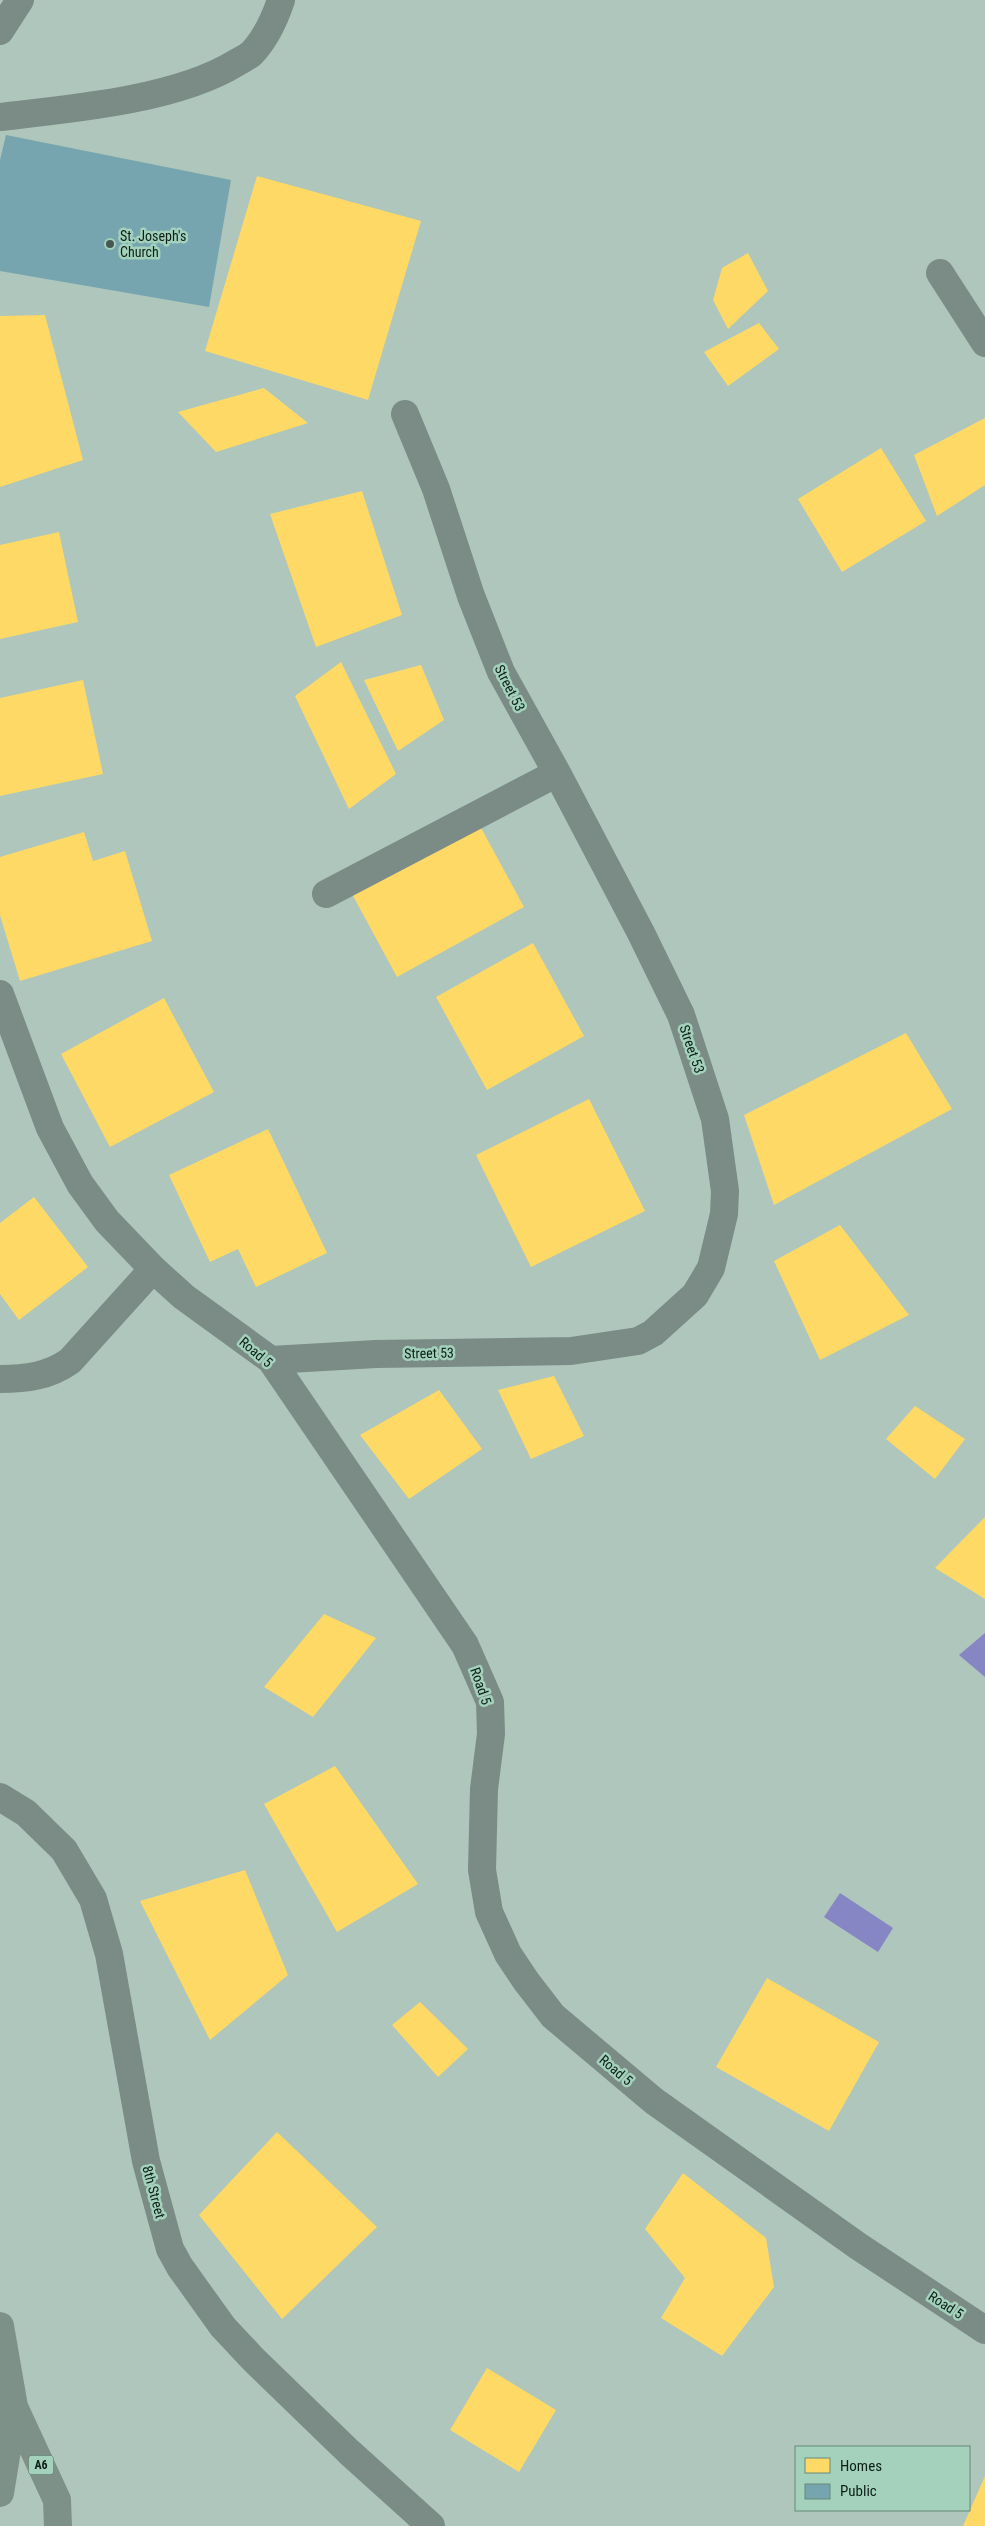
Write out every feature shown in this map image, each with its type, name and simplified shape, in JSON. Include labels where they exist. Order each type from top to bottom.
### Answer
[{"type":"highway","name":"A6","points":[[0,2326],[14,2406],[57,2500],[58,2526]]},
{"type":"highway","name":"A6","points":[[0,2493],[14,2406]]},
{"type":"street","points":[[0,30],[20,0]]},
{"type":"street","points":[[0,117],[91,105],[183,87],[221,72],[252,53],[275,16],[281,0]]},
{"type":"street","points":[[940,273],[985,343]]},
{"type":"street","name":"Street 53","points":[[271,1360],[376,1354],[571,1351],[638,1341],[653,1334],[696,1295],[711,1268],[720,1238],[725,1199],[715,1119],[681,1016],[641,933],[556,772],[500,672],[471,596],[436,489],[405,414]]},
{"type":"street","points":[[326,894],[556,772]]},
{"type":"street","name":"Road 5","points":[[0,994],[50,1128],[80,1184],[107,1221],[152,1269],[184,1297],[271,1360],[464,1645],[490,1702],[491,1734],[484,1789],[482,1870],[489,1912],[508,1954],[526,1981],[553,2016],[654,2101],[858,2246],[985,2330]]},
{"type":"street","points":[[0,1379],[55,1372],[70,1361],[152,1269]]},
{"type":"street","name":"8th Street","points":[[0,1797],[26,1813],[64,1850],[93,1899],[109,1954],[146,2161],[170,2249],[180,2267],[223,2327],[253,2359],[349,2452],[431,2526]]},
{"type":"water","points":[[985,1633],[985,1677],[959,1655]]},
{"type":"water","points":[[840,1893],[893,1928],[878,1952],[824,1917]]},
{"type":"building: Homes","points":[[257,176],[421,221],[368,400],[205,351]]},
{"type":"building: Homes","points":[[748,253],[768,291],[728,329],[713,300],[722,268]]},
{"type":"building: Homes","points":[[45,315],[83,460],[0,487],[0,316]]},
{"type":"building: Homes","points":[[759,323],[779,349],[728,386],[704,352]]},
{"type":"building: Homes","points":[[264,388],[308,423],[216,452],[178,412]]},
{"type":"building: Homes","points":[[985,418],[985,485],[937,516],[914,455]]},
{"type":"building: Homes","points":[[881,448],[926,521],[842,572],[798,499]]},
{"type":"building: Homes","points":[[362,491],[402,615],[316,647],[270,514]]},
{"type":"building: Homes","points":[[59,532],[78,622],[0,639],[0,545]]},
{"type":"building: Homes","points":[[341,662],[396,774],[349,809],[295,696]]},
{"type":"building: Homes","points":[[421,665],[444,720],[398,751],[364,680]]},
{"type":"building: Homes","points":[[83,680],[103,774],[0,796],[0,698]]},
{"type":"building: Homes","points":[[479,824],[524,907],[397,977],[352,894]]},
{"type":"building: Homes","points":[[84,832],[93,861],[125,851],[152,941],[20,981],[0,915],[0,857]]},
{"type":"building: Homes","points":[[533,943],[584,1036],[487,1090],[436,997]]},
{"type":"building: Homes","points":[[164,998],[214,1092],[110,1147],[61,1054]]},
{"type":"building: Homes","points":[[906,1033],[952,1109],[774,1205],[744,1115]]},
{"type":"building: Homes","points":[[589,1099],[645,1211],[531,1267],[476,1155]]},
{"type":"building: Homes","points":[[268,1129],[327,1253],[256,1287],[238,1249],[210,1262],[169,1175]]},
{"type":"building: Homes","points":[[34,1197],[88,1267],[19,1320],[0,1294],[0,1223]]},
{"type":"building: Homes","points":[[840,1225],[909,1315],[820,1360],[774,1261]]},
{"type":"building: Homes","points":[[554,1376],[584,1436],[531,1459],[498,1390]]},
{"type":"building: Homes","points":[[439,1390],[482,1449],[409,1499],[360,1435]]},
{"type":"building: Homes","points":[[915,1406],[965,1439],[935,1479],[886,1439]]},
{"type":"building: Homes","points":[[985,1517],[985,1599],[935,1568]]},
{"type":"building: Homes","points":[[324,1614],[376,1638],[313,1717],[264,1687]]},
{"type":"building: Homes","points":[[335,1766],[418,1884],[337,1932],[264,1804]]},
{"type":"building: Homes","points":[[245,1870],[288,1975],[210,2040],[140,1901]]},
{"type":"building: Homes","points":[[767,1978],[879,2042],[829,2131],[716,2067]]},
{"type":"building: Homes","points":[[420,2002],[468,2049],[438,2077],[392,2025]]},
{"type":"building: Homes","points":[[277,2132],[377,2227],[282,2319],[199,2215]]},
{"type":"building: Homes","points":[[683,2173],[766,2238],[774,2287],[722,2356],[661,2318],[685,2278],[645,2229]]},
{"type":"building: Homes","points":[[487,2368],[556,2410],[519,2472],[450,2430]]},
{"type":"building: Homes","points":[[985,2476],[985,2526],[963,2526]]},
{"type":"building: Public","name":"St. Joseph's Church","points":[[6,135],[231,180],[209,307],[0,271],[0,160]]},
{"type":"place","name":"St. Joseph's Church","points":[[110,244]]}]
